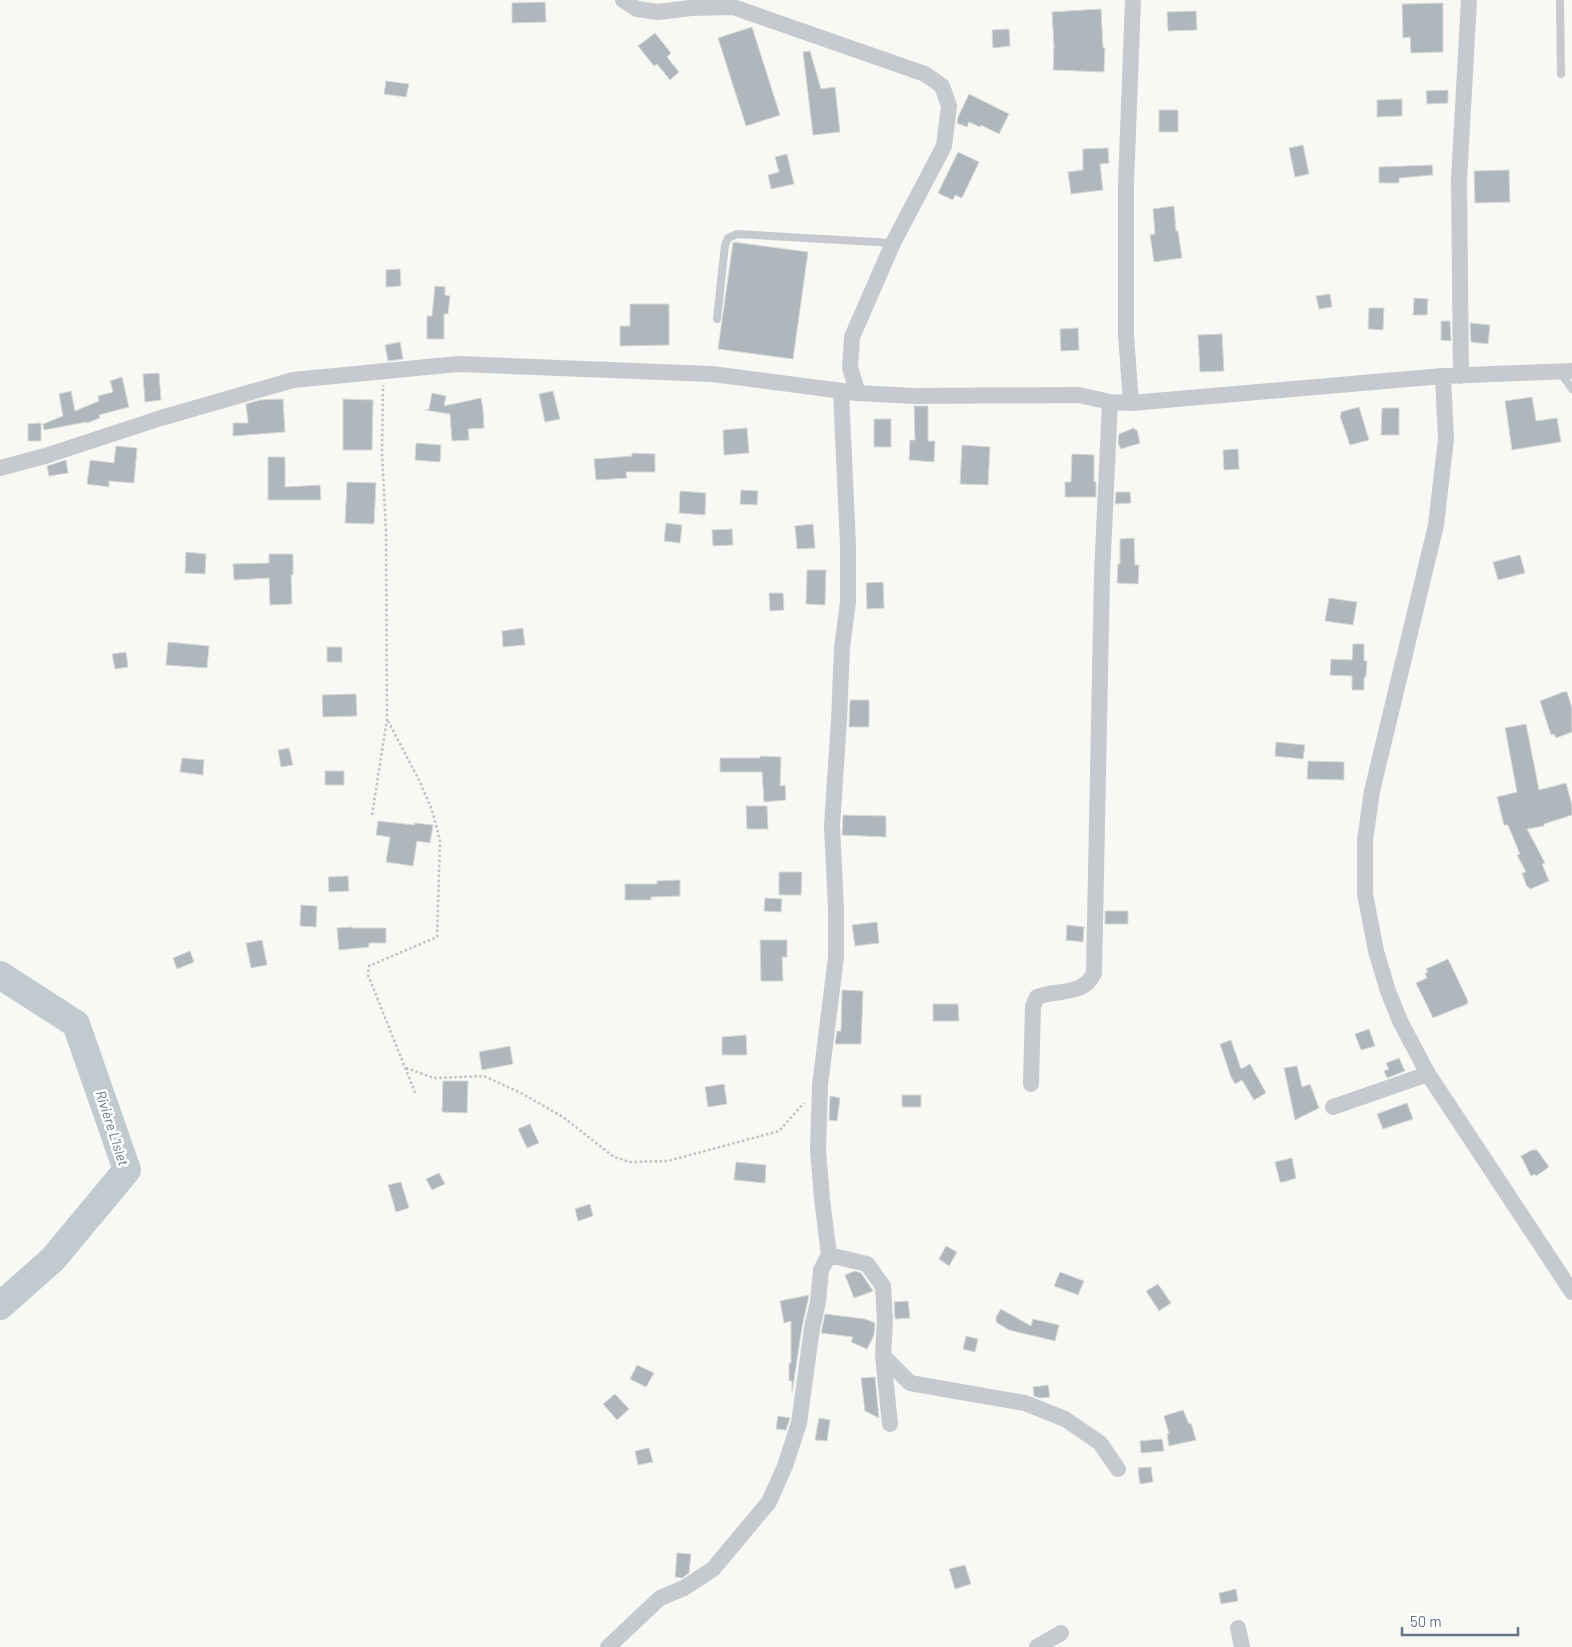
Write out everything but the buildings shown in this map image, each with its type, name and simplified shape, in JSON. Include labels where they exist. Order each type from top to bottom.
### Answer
[{"type":"street","points":[[623,0],[636,9],[656,6],[691,8],[732,7],[925,74],[942,86],[949,106],[944,146],[892,243],[852,337],[850,368],[858,393]]},
{"type":"street","points":[[1132,403],[1126,335],[1126,213],[1133,0]]},
{"type":"street","points":[[1461,376],[1459,180],[1469,0]]},
{"type":"street","points":[[0,468],[293,380],[458,364],[712,374],[858,393],[915,396],[1079,395],[1110,402],[1132,403],[1443,376],[1566,372]]},
{"type":"street","points":[[1443,376],[1446,439],[1436,525],[1374,782],[1365,840],[1365,894],[1376,951],[1388,991],[1400,1021],[1428,1074],[1572,1292]]},
{"type":"street","points":[[608,1647],[660,1598],[684,1588],[713,1569],[769,1502],[785,1466],[799,1423],[812,1328],[818,1302],[821,1270],[829,1255],[818,1150],[820,1085],[836,957],[836,900],[832,826],[842,648],[848,602],[848,545],[841,392]]},
{"type":"street","points":[[1031,1084],[1033,1006],[1037,997],[1080,989],[1090,982],[1094,973],[1102,574],[1110,402]]},
{"type":"street","points":[[1333,1107],[1428,1074]]},
{"type":"street","points":[[829,1255],[867,1264],[883,1286],[886,1320],[883,1356],[890,1424]]},
{"type":"street","points":[[883,1356],[910,1383],[1025,1403],[1065,1418],[1100,1443],[1118,1469]]},
{"type":"street","points":[[1238,1628],[1242,1647]]},
{"type":"street","points":[[1037,1647],[1061,1633]]},
{"type":"lane","points":[[1560,0],[1561,74]]},
{"type":"lane","points":[[717,319],[725,245],[728,238],[737,234],[892,243]]},
{"type":"lane","points":[[1566,372],[1572,389]]},
{"type":"path","points":[[372,815],[387,720],[386,531],[382,453],[383,371]]},
{"type":"path","points":[[387,720],[419,780],[432,810],[440,841],[437,937],[370,966],[368,975],[416,1095]]},
{"type":"path","points":[[406,1068],[434,1078],[484,1076],[523,1094],[563,1117],[614,1157],[630,1162],[668,1161],[779,1131],[820,1085]]},
{"type":"waterway","name":"Rivière L'Islet","points":[[0,975],[76,1024],[127,1170],[53,1259],[0,1306]]}]
